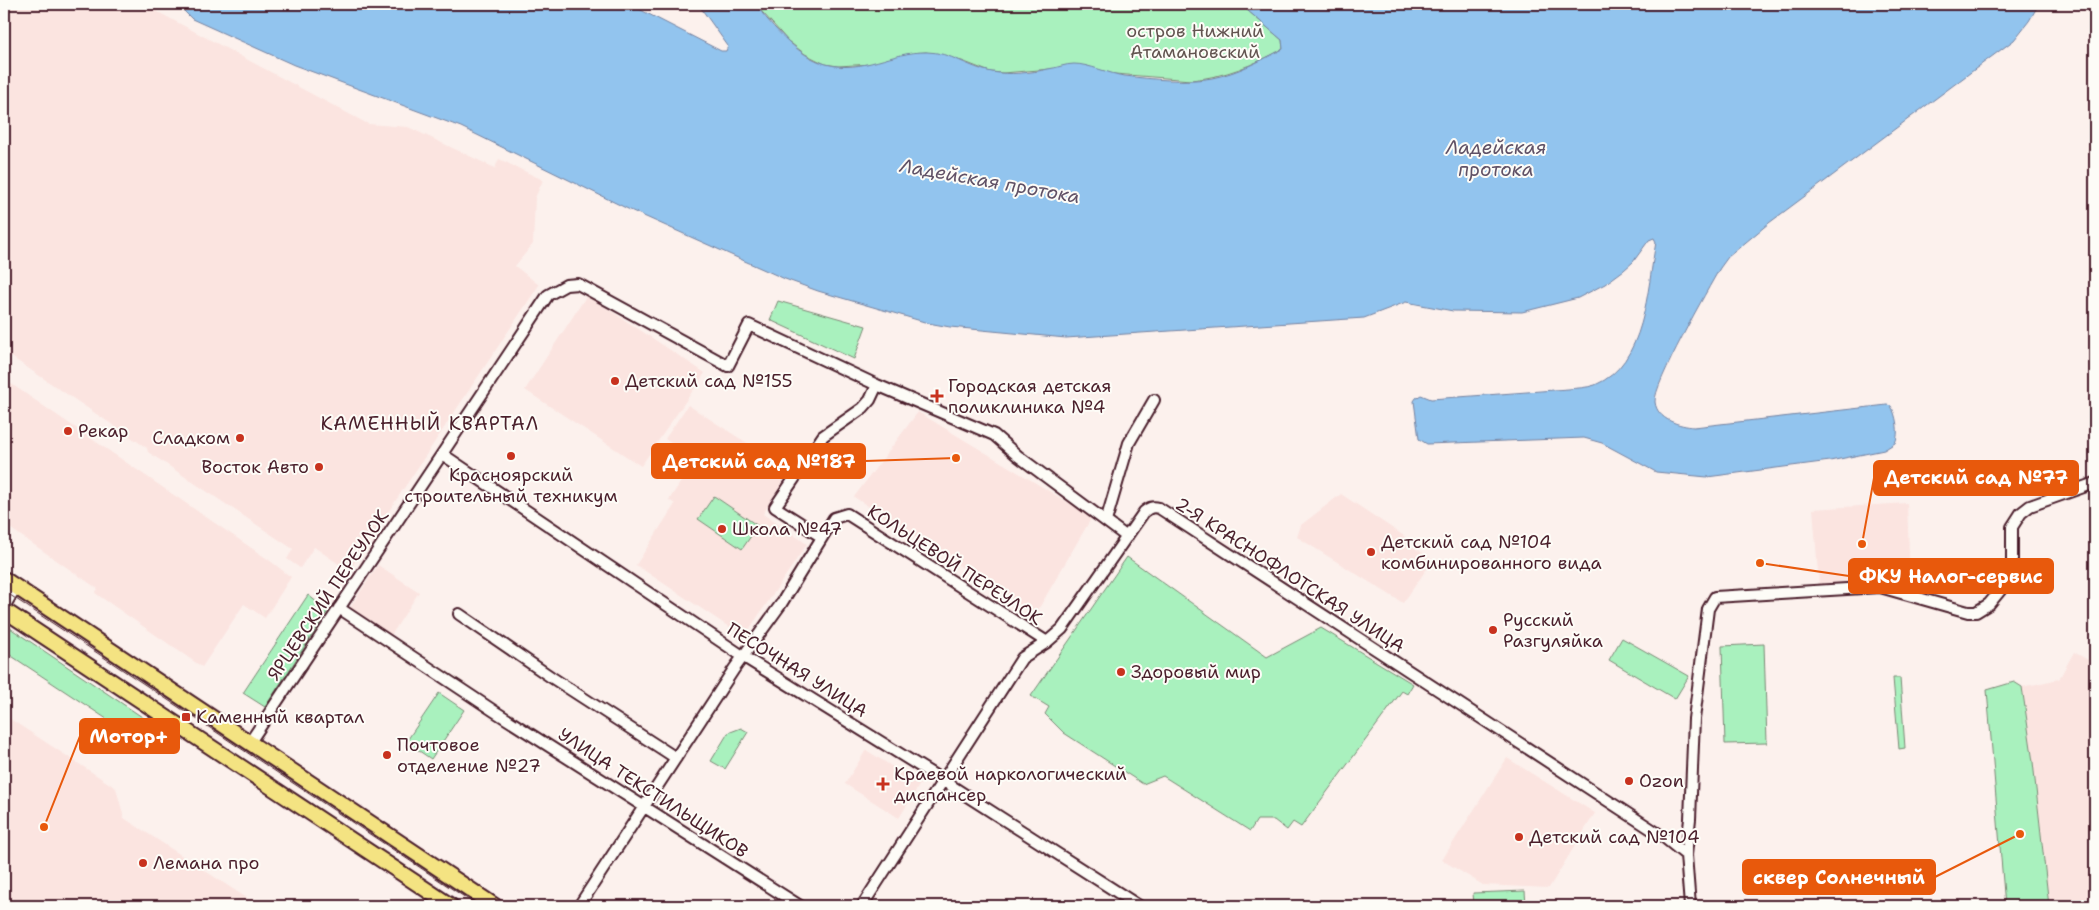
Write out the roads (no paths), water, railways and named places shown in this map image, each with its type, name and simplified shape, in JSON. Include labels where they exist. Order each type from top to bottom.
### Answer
[{"type":"highway","points":[[4,579],[495,906]]},
{"type":"highway","points":[[4,609],[452,906]]},
{"type":"street","name":"ЯРЦЕВСКИЙ ПЕРЕУЛОК","points":[[250,742],[548,295],[566,285],[578,284],[728,366],[750,325],[877,385]]},
{"type":"street","points":[[580,906],[822,538],[775,507],[823,436],[862,408],[870,400],[877,385],[994,435],[1018,456],[1127,537],[1062,629],[1047,642],[1022,658],[862,906]]},
{"type":"street","points":[[1106,521],[1129,443],[1154,400]]},
{"type":"street","name":"ПЕСОЧНАЯ УЛИЦА","points":[[442,454],[744,658],[942,780],[1139,906]]},
{"type":"street","points":[[1690,906],[1686,855],[1690,819],[1694,719],[1708,609],[1715,597],[1880,587],[1968,612],[1976,612],[1989,604],[2012,576],[2014,563],[2011,532],[2021,513],[2030,506],[2095,483]]},
{"type":"street","name":"2-Я КРАСНОФЛОТСКАЯ УЛИЦА","points":[[1127,537],[1149,508],[1158,508],[1658,833],[1686,855]]},
{"type":"street","name":"КОЛЬЦЕВОЙ ПЕРЕУЛОК","points":[[822,538],[834,518],[847,514],[1047,642]]},
{"type":"street","points":[[4,609],[16,587]]},
{"type":"street","name":"УЛИЦА ТЕКСТИЛЬЩИКОВ","points":[[339,608],[494,710],[800,906]]},
{"type":"street","points":[[459,614],[676,758]]},
{"type":"water","name":"Ладейская протока","points":[[177,4],[629,4],[721,51],[726,51],[728,46],[698,4],[755,4],[786,40],[815,60],[826,64],[852,66],[902,55],[927,52],[944,55],[984,70],[999,73],[1027,72],[1074,64],[1125,76],[1180,80],[1212,78],[1230,73],[1283,49],[1282,40],[1240,4],[2039,4],[2014,40],[1769,223],[1728,257],[1682,336],[1663,377],[1655,402],[1660,413],[1665,418],[1682,425],[1694,427],[1887,405],[1891,406],[1896,419],[1897,435],[1895,443],[1884,450],[1830,461],[1707,477],[1656,472],[1602,443],[1584,438],[1427,444],[1419,439],[1414,401],[1421,395],[1431,399],[1581,388],[1595,385],[1612,375],[1625,360],[1634,343],[1641,323],[1656,242],[1654,238],[1649,240],[1633,262],[1605,284],[1578,298],[1522,312],[1453,311],[1406,302],[1364,318],[1066,338],[950,327],[928,323],[818,291],[785,279],[628,209],[461,127],[294,65],[192,19]]},
{"type":"tram line","points":[[4,591],[478,906]]},
{"type":"place","name":"Детский сад №155","points":[[615,381]]},
{"type":"place","name":"Городская детская поликлиника №4","points":[[937,396]]},
{"type":"place","name":"Рекар","points":[[68,431]]},
{"type":"place","name":"Сладком","points":[[240,438]]},
{"type":"place","name":"Красноярский строительный техникум","points":[[511,456]]},
{"type":"place","name":"Детский сад №187","points":[[956,458]]},
{"type":"place","name":"Восток Авто","points":[[319,467]]},
{"type":"place","name":"Школа №47","points":[[722,529]]},
{"type":"place","name":"Детский сад №77","points":[[1862,544]]},
{"type":"place","name":"Детский сад №104 комбинированного вида","points":[[1371,552]]},
{"type":"place","name":"ФКУ Налог-сервис","points":[[1760,563]]},
{"type":"place","name":"Русский Разгуляйка","points":[[1493,630]]},
{"type":"place","name":"Здоровый мир","points":[[1121,672]]},
{"type":"place","name":"Каменный квартал","points":[[186,717]]},
{"type":"place","name":"Почтовое отделение №27","points":[[387,755]]},
{"type":"place","name":"Ozon","points":[[1629,781]]},
{"type":"place","name":"Краевой наркологический диспансер","points":[[883,784]]},
{"type":"place","name":"Мотор+","points":[[44,827]]},
{"type":"place","name":"сквер Солнечный","points":[[2020,834]]},
{"type":"place","name":"Детский сад №104","points":[[1519,837]]},
{"type":"place","name":"Лемана про","points":[[143,863]]},
{"type":"district","name":"КАМЕННЫЙ КВАРТАЛ","points":[[430,423]]},
{"type":"park label","name":"остров Нижний Атамановский","points":[[1195,41]]}]
